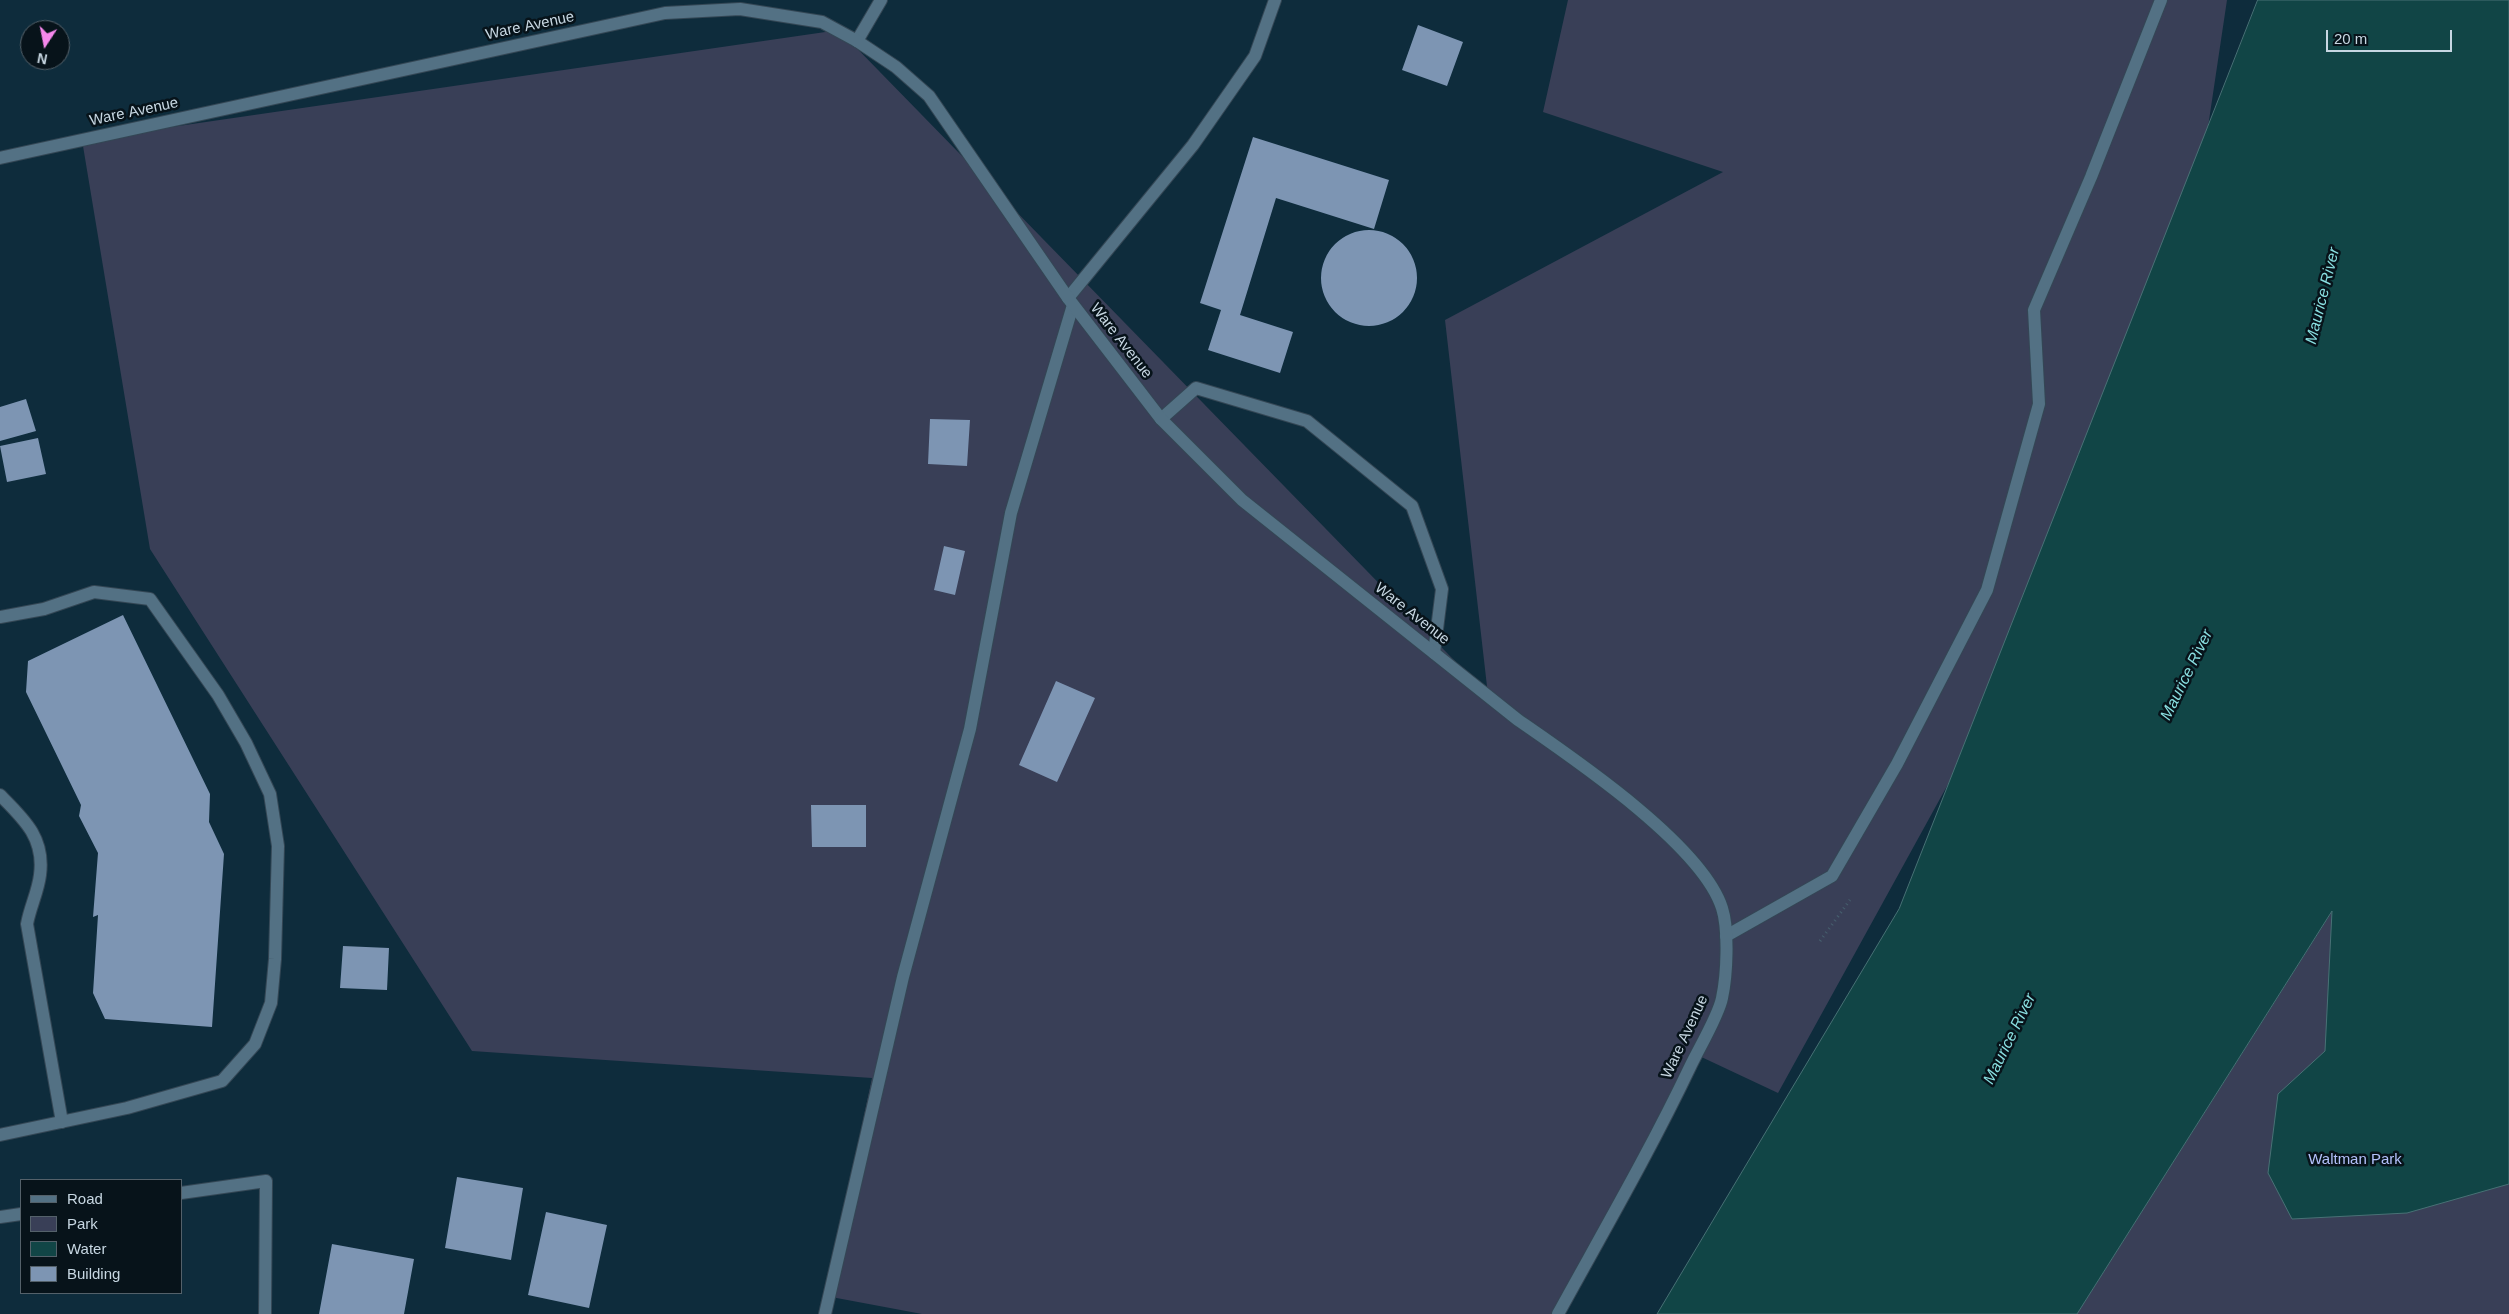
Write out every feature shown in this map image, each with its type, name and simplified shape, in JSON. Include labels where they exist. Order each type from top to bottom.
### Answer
[{"type":"street","points":[[857,41],[881,0]]},
{"type":"street","points":[[825,1314],[903,977],[970,729],[1011,513],[1070,302],[1193,145],[1255,56],[1276,0]]},
{"type":"street","points":[[1726,936],[1832,876],[1897,764],[1987,590],[2039,404],[2034,310],[2091,177],[2161,0]]},
{"type":"street","name":"Ware Avenue","points":[[0,158],[665,13],[740,9],[822,22],[857,41],[896,66],[928,96],[1070,302],[1161,419],[1242,500],[1434,653],[1658,825],[1700,869],[1722,907],[1726,936],[1722,999],[1667,1114],[1558,1314]]},
{"type":"street","points":[[1161,419],[1196,388],[1307,422],[1412,506],[1442,589],[1434,653]]},
{"type":"street","points":[[0,617],[44,609],[94,592],[150,599],[218,695],[246,743],[270,794],[278,846],[275,959],[271,1003],[255,1044],[222,1081],[127,1108],[0,1135]]},
{"type":"street","points":[[0,795],[36,836],[40,854],[40,876],[30,907],[28,924],[62,1122]]},
{"type":"street","points":[[182,1193],[266,1181],[265,1314]]},
{"type":"street","points":[[0,1217],[20,1214]]},
{"type":"green space","points":[[1568,0],[2227,0],[2170,381],[1778,1093],[1695,1054],[1553,1314],[922,1314],[826,1296],[872,1078],[472,1051],[150,549],[82,140],[839,30],[1488,695],[1445,320],[1723,172],[1543,112]]},
{"type":"green space","name":"Waltman Park","points":[[2333,910],[2509,932],[2509,1314],[2077,1314]]},
{"type":"water","name":"Maurice River","points":[[2258,0],[2509,0],[2509,1184],[2407,1213],[2292,1219],[2268,1173],[2278,1094],[2325,1051],[2332,911],[2077,1314],[1657,1314],[1899,909]]},
{"type":"building","points":[[1418,25],[1463,42],[1447,86],[1402,70]]},
{"type":"building","points":[[1253,137],[1389,180],[1374,229],[1276,198],[1240,315],[1293,332],[1280,373],[1208,350],[1221,310],[1200,303]]},
{"type":"building","points":[[1369,230],[1387,234],[1403,244],[1413,260],[1417,278],[1413,296],[1403,312],[1387,322],[1369,326],[1351,322],[1335,312],[1325,296],[1321,278],[1325,260],[1335,244],[1351,234]]},
{"type":"building","points":[[26,399],[36,431],[0,441],[0,407]]},
{"type":"building","points":[[930,419],[970,420],[967,466],[928,464]]},
{"type":"building","points":[[38,438],[46,474],[7,482],[0,446]]},
{"type":"building","points":[[944,546],[965,551],[955,595],[934,590]]},
{"type":"building","points":[[123,615],[210,794],[209,822],[224,854],[212,1027],[105,1019],[93,993],[98,915],[93,917],[98,853],[79,816],[81,805],[26,692],[28,661]]},
{"type":"building","points":[[1056,681],[1095,698],[1057,782],[1019,765]]},
{"type":"building","points":[[811,805],[866,805],[866,847],[812,847]]},
{"type":"building","points":[[343,946],[389,948],[387,990],[340,988]]},
{"type":"building","points":[[457,1177],[523,1188],[511,1260],[445,1248]]},
{"type":"building","points":[[546,1212],[607,1225],[589,1308],[528,1295]]},
{"type":"building","points":[[332,1244],[414,1259],[404,1314],[319,1314]]}]
